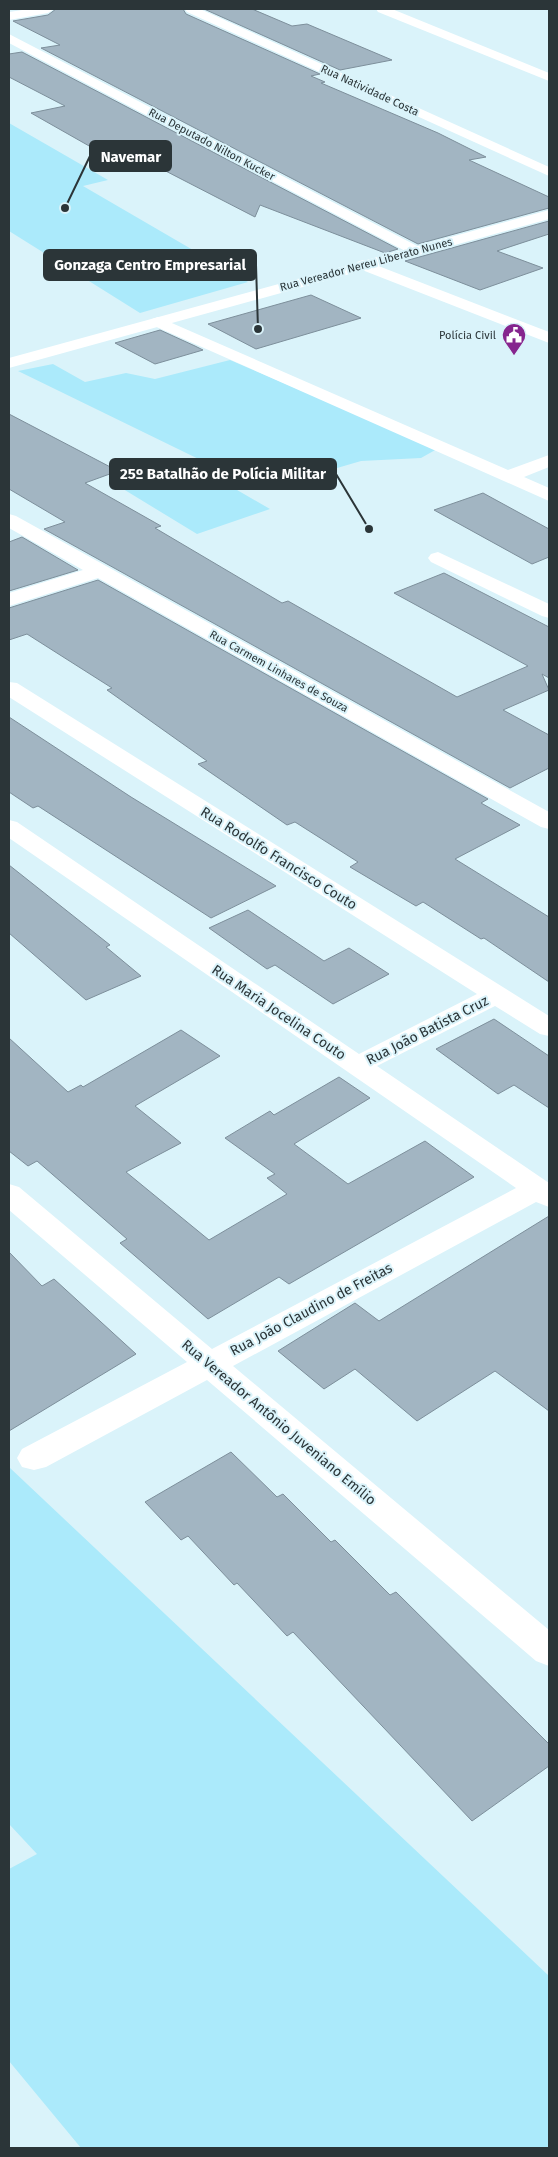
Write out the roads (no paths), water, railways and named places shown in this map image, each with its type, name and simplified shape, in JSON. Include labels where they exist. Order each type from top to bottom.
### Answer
[{"type":"street","points":[[9,16],[48,9]]},
{"type":"street","name":"Rua Natividade Costa","points":[[191,9],[549,172]]},
{"type":"street","points":[[382,9],[549,77]]},
{"type":"street","name":"Rua Deputado Nilton Kucker","points":[[9,38],[416,251]]},
{"type":"street","name":"Rua Vereador Nereu Liberato Nunes","points":[[9,363],[547,216]]},
{"type":"street","points":[[363,265],[549,338]]},
{"type":"street","points":[[158,322],[549,495]]},
{"type":"street","points":[[508,477],[549,460]]},
{"type":"street","name":"Rua Carmem Linhares de Souza","points":[[9,520],[549,822]]},
{"type":"street","points":[[438,558],[549,612]]},
{"type":"street","points":[[9,600],[100,571]]},
{"type":"street","name":"Rua Rodolfo Francisco Couto","points":[[9,688],[549,1028]]},
{"type":"street","name":"Rua Maria Jocelina Couto","points":[[9,827],[543,1193]]},
{"type":"street","name":"Rua João Batista Cruz","points":[[357,1066],[496,995]]},
{"type":"street","name":"Rua João Claudino de Freitas","points":[[34,1458],[209,1363],[543,1193]]},
{"type":"street","name":"Rua Vereador Antônio Juveniano Emílio","points":[[9,1194],[549,1651]]},
{"type":"place","name":"Navemar","points":[[65,208]]},
{"type":"place","name":"Gonzaga Centro Empresarial","points":[[258,329]]},
{"type":"place","name":"Polícia Civil","points":[[514,356]]},
{"type":"place","name":"25º Batalhão de Polícia Militar","points":[[369,529]]}]
